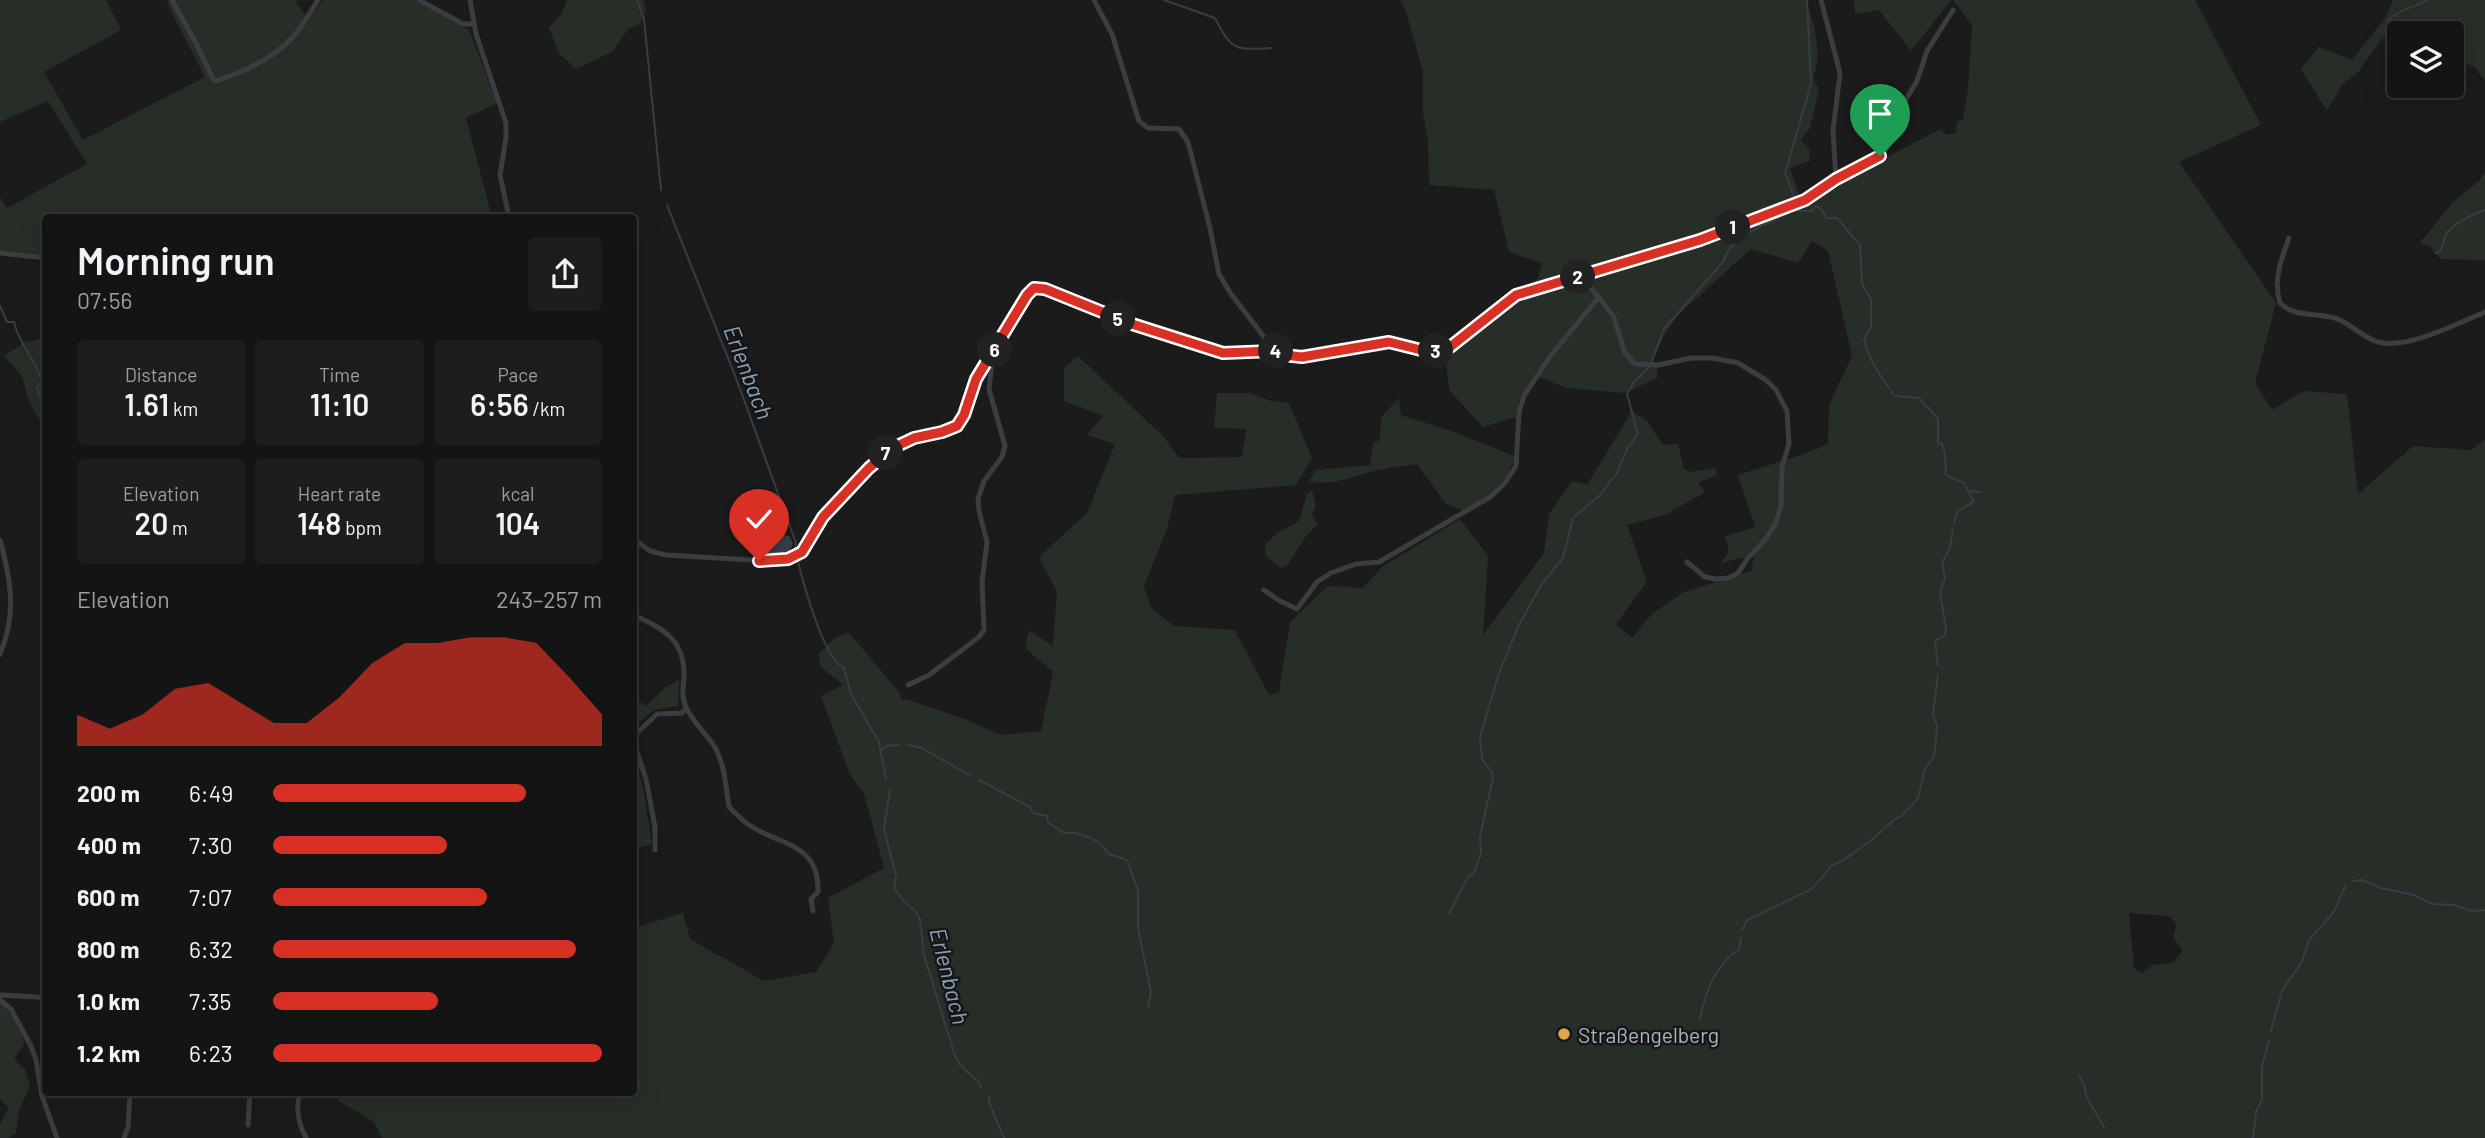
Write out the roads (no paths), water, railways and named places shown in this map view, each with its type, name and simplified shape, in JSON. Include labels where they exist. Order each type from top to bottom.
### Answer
[{"type":"street","points":[[172,0],[213,79],[217,80],[260,62],[279,50],[293,37],[318,0]]},
{"type":"street","points":[[419,0],[463,24],[474,24]]},
{"type":"street","points":[[470,0],[474,24],[506,123],[500,175],[508,214]]},
{"type":"street","points":[[1094,0],[1112,34],[1139,121],[1148,128],[1175,128],[1184,134],[1210,228],[1219,274],[1275,351]]},
{"type":"street","points":[[1821,0],[1840,73],[1833,131],[1836,179]]},
{"type":"street","points":[[637,541],[650,551],[666,555],[769,561],[795,556],[804,549],[823,517],[880,458],[909,440],[951,430],[957,426],[964,415],[976,379],[1027,295],[1038,287],[1132,324],[1216,351],[1237,354],[1275,351],[1302,357],[1389,342],[1428,352],[1443,349],[1464,337],[1516,295],[1700,240],[1805,200],[1836,179],[1880,156],[1891,144],[1899,111],[1917,81],[1927,51],[1953,10]]},
{"type":"street","points":[[2289,238],[2276,283],[2280,303],[2293,312],[2334,318],[2372,340],[2388,343],[2407,341],[2485,312]]},
{"type":"street","points":[[0,253],[42,258]]},
{"type":"street","points":[[1581,276],[1613,315],[1625,353],[1635,364],[1658,365],[1690,358],[1712,358],[1738,363],[1766,380],[1776,390],[1787,411],[1789,444],[1782,467],[1781,506],[1770,531],[1738,573],[1728,578],[1705,577],[1687,562]]},
{"type":"street","points":[[1264,590],[1297,609],[1312,587],[1331,573],[1356,564],[1379,562],[1490,497],[1506,483],[1516,466],[1519,412],[1524,396],[1551,355],[1599,297]]},
{"type":"street","points":[[908,685],[929,675],[979,637],[984,630],[982,582],[987,542],[978,499],[984,481],[1002,457],[1005,446],[989,389],[993,353]]},
{"type":"street","points":[[0,540],[11,579],[12,601],[0,654]]},
{"type":"street","points":[[637,617],[661,629],[679,647],[683,659],[683,698],[686,708],[716,749],[725,774],[729,807],[750,826],[798,848],[808,856],[818,885],[818,892],[811,899],[813,911]]},
{"type":"street","points":[[637,733],[657,714],[679,713],[686,708]]},
{"type":"street","points":[[637,752],[646,779],[655,827],[655,850]]},
{"type":"street","points":[[0,997],[38,997],[42,1000]]},
{"type":"street","points":[[0,997],[11,1009],[31,1046],[42,1091]]},
{"type":"street","points":[[43,1096],[57,1138]]},
{"type":"street","points":[[124,1138],[128,1127],[130,1096]]},
{"type":"street","points":[[248,1125],[250,1096]]},
{"type":"street","points":[[299,1096],[296,1104],[300,1126],[306,1138]]},
{"type":"waterway","name":"Erlenbach","points":[[637,0],[644,19],[661,190]]},
{"type":"waterway","points":[[1164,0],[1215,18],[1226,37],[1236,46],[1250,49],[1272,48]]},
{"type":"waterway","points":[[1807,0],[1811,84],[1785,173],[1799,211],[1812,211],[1815,206],[1819,207],[1827,218],[1837,218],[1860,245],[1862,284],[1871,299],[1871,327],[1864,340],[1874,366],[1890,389]]},
{"type":"waterway","points":[[2388,20],[2397,13],[2427,0]]},
{"type":"waterway","name":"Erlenbach","points":[[667,205],[736,378],[796,543],[795,552]]},
{"type":"waterway","points":[[1651,363],[1664,329],[1723,262],[1736,242],[1797,206]]},
{"type":"waterway","points":[[2435,253],[2440,252],[2452,227],[2485,210]]},
{"type":"waterway","points":[[0,306],[7,322],[14,322],[42,382]]},
{"type":"waterway","points":[[1449,913],[1468,877],[1474,872],[1481,853],[1480,836],[1493,778],[1492,772],[1482,759],[1480,737],[1500,670],[1519,625],[1541,585],[1563,558],[1573,518],[1599,496],[1617,473],[1628,447],[1638,434],[1627,394],[1648,368]]},
{"type":"waterway","points":[[42,382],[37,387],[39,396],[42,395]]},
{"type":"waterway","points":[[1892,392],[1894,396],[1919,398],[1938,419],[1938,443],[1942,444],[1945,453],[1946,475],[1964,483],[1974,502],[1957,511],[1954,523]]},
{"type":"waterway","points":[[1970,491],[1981,492]]},
{"type":"waterway","points":[[1938,665],[1935,641],[1945,635],[1946,628],[1940,593],[1945,578],[1942,563],[1950,548],[1953,528]]},
{"type":"waterway","name":"Erlenbach","points":[[797,558],[821,635],[836,661],[844,668],[851,694],[879,742],[886,780]]},
{"type":"waterway","points":[[1743,929],[1747,920],[1810,890],[1831,866],[1869,842],[1902,816],[1918,798],[1925,769],[1935,750],[1937,727],[1933,714],[1938,674]]},
{"type":"waterway","points":[[881,751],[887,746],[899,745]]},
{"type":"waterway","points":[[908,745],[922,748],[969,775]]},
{"type":"waterway","points":[[979,780],[1030,807],[1033,813],[1047,816],[1048,822],[1064,833],[1076,833],[1091,838],[1109,854],[1127,860],[1138,891],[1138,928],[1151,992],[1148,1008]]},
{"type":"waterway","name":"Erlenbach","points":[[890,789],[884,829],[896,876],[894,888],[920,920],[924,955],[954,1053],[960,1065],[978,1081],[981,1088]]},
{"type":"waterway","points":[[2353,881],[2362,880],[2381,888],[2414,895],[2432,904],[2454,905],[2472,911],[2485,910]]},
{"type":"waterway","points":[[2271,1031],[2282,991],[2302,962],[2309,940],[2333,913],[2346,885]]},
{"type":"waterway","points":[[1700,1019],[1712,980],[1723,963],[1739,949],[1741,938]]},
{"type":"waterway","points":[[2253,1138],[2256,1112],[2262,1100],[2262,1066],[2269,1041]]},
{"type":"waterway","points":[[2079,1076],[2087,1098],[2104,1127]]},
{"type":"waterway","name":"Erlenbach","points":[[989,1097],[1004,1138]]},
{"type":"place","name":"Straßengelberg","points":[[1564,1034]]}]
